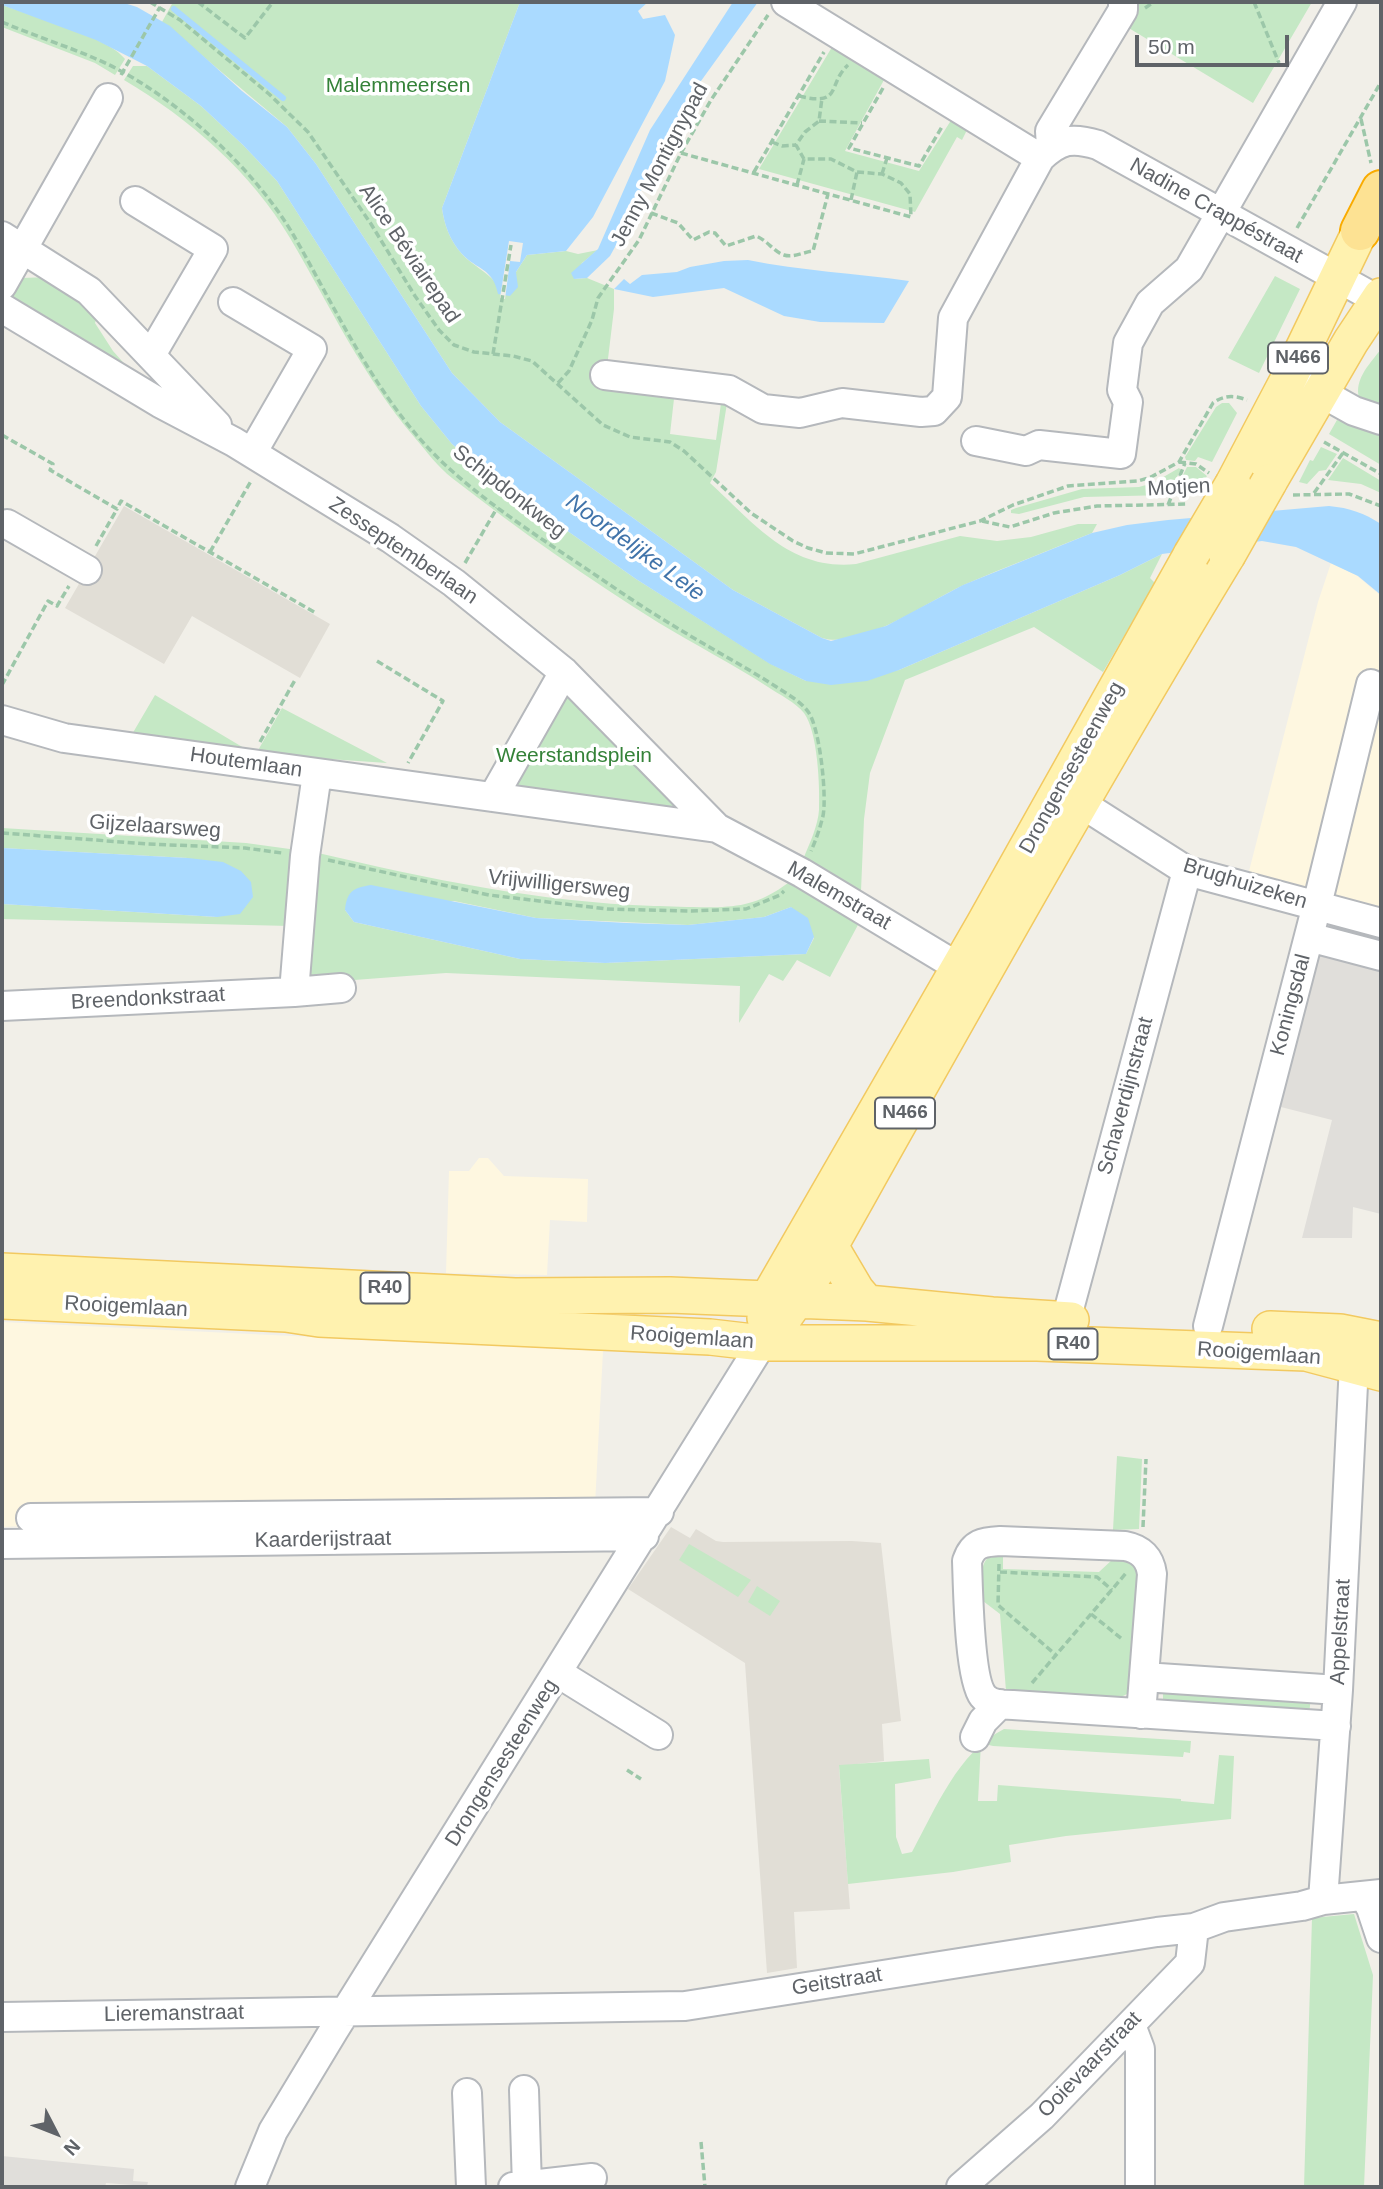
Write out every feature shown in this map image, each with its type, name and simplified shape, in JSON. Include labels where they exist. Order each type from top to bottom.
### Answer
[{"type":"highway","name":"Drongensesteenweg","points":[[1360,231],[1377,180]]},
{"type":"main road","name":"Drongensesteenweg","points":[[762,1343],[782,1301],[1071,796],[1191,555],[1224,481],[1291,374],[1360,231]]},
{"type":"main road","name":"Drongensesteenweg","points":[[1071,796],[1113,750],[1150,682],[1227,556],[1279,489],[1320,393],[1380,298]]},
{"type":"main road","name":"Drongensesteenweg","points":[[782,1301],[830,1247],[969,974]]},
{"type":"main road","points":[[830,1247],[867,1303]]},
{"type":"main road","name":"Rooigemlaan","points":[[2,1271],[515,1296],[670,1295],[867,1303],[1066,1320],[1340,1332],[1381,1340]]},
{"type":"main road","name":"Rooigemlaan","points":[[2,1301],[286,1314],[319,1319],[710,1338],[762,1343],[1037,1343],[1306,1353],[1367,1368]]},
{"type":"street","points":[[605,375],[729,390],[763,409],[800,413],[842,403],[921,412],[934,411],[947,397],[953,318],[1046,153],[1050,131],[1123,10],[1123,2]]},
{"type":"street","points":[[976,441],[1026,451],[1039,445],[1121,454],[1128,402],[1122,390],[1128,344],[1150,303],[1189,269],[1342,2]]},
{"type":"street","points":[[801,14],[955,105],[1046,153]]},
{"type":"street","points":[[2,285],[12,242],[108,99]]},
{"type":"street","name":"Nadine Crappéstraat","points":[[1046,153],[1067,141],[1080,139],[1098,145],[1335,278],[1380,298]]},
{"type":"street","points":[[135,201],[213,249],[151,355]]},
{"type":"street","name":"Zesseptemberlaan","points":[[12,242],[89,291],[249,452]]},
{"type":"street","points":[[233,302],[312,349],[249,452]]},
{"type":"street","name":"Zesseptemberlaan","points":[[2,308],[390,538],[454,583],[564,672]]},
{"type":"street","points":[[1291,374],[1353,411],[1381,420]]},
{"type":"street","points":[[4,526],[84,568]]},
{"type":"street","points":[[564,672],[716,828],[493,797],[564,672]]},
{"type":"street","name":"Koningsdal","points":[[1208,1326],[1309,937],[1371,684]]},
{"type":"street","name":"Houtemlaan","points":[[2,720],[64,738],[493,797]]},
{"type":"street","points":[[294,992],[305,856],[317,774]]},
{"type":"street","name":"Brughuizeken","points":[[1071,796],[1187,871],[1381,923]]},
{"type":"street","name":"Malemstraat","points":[[716,828],[802,873],[969,974]]},
{"type":"street","name":"Schaverdijnstraat","points":[[1066,1320],[1187,871]]},
{"type":"street","points":[[1309,937],[1381,957]]},
{"type":"street","name":"Breendonkstraat","points":[[2,1006],[341,988]]},
{"type":"street","name":"Drongensesteenweg","points":[[250,2187],[273,2131],[762,1343]]},
{"type":"street","name":"Appelstraat","points":[[1323,1900],[1338,1690],[1367,1368]]},
{"type":"street","points":[[31,1518],[659,1512]]},
{"type":"street","name":"Kaarderijstraat","points":[[2,1544],[644,1536]]},
{"type":"street","points":[[1141,1714],[1152,1573],[1151,1565],[1141,1552],[1125,1546],[1000,1541],[983,1542],[975,1546],[967,1561],[974,1653],[983,1696],[1006,1705],[1141,1714],[1336,1726]]},
{"type":"street","points":[[1145,1668],[1338,1690]]},
{"type":"street","points":[[558,1673],[658,1735]]},
{"type":"street","points":[[975,1737],[984,1721],[1006,1705]]},
{"type":"street","points":[[1373,1895],[1381,1938]]},
{"type":"street","name":"Geitstraat","points":[[346,2011],[685,2006],[1194,1928],[1224,1917],[1302,1906],[1323,1900],[1373,1895]]},
{"type":"street","name":"Ooievaarstraat","points":[[961,2187],[1042,2116],[1190,1963],[1194,1928]]},
{"type":"street","name":"Lieremanstraat","points":[[2,2017],[346,2011]]},
{"type":"street","points":[[1131,2025],[1140,2049],[1140,2187]]},
{"type":"street","points":[[524,2090],[523,2187],[592,2178]]},
{"type":"street","points":[[467,2093],[471,2187]]},
{"type":"path","name":"Alice Béviairepad","points":[[150,2],[180,20],[269,94],[308,132],[371,224],[415,296],[447,339],[463,350],[524,358],[543,370],[603,425],[630,437],[670,442],[684,451],[725,490],[767,524],[793,541],[825,554],[854,554],[980,521]]},
{"type":"path","points":[[198,2],[245,38],[273,2]]},
{"type":"path","points":[[1254,2],[1279,63]]},
{"type":"path","points":[[123,71],[160,7]]},
{"type":"path","points":[[753,173],[799,96],[801,14]]},
{"type":"path","name":"Jenny Montignypad","points":[[558,384],[569,372],[592,320],[598,298],[633,251],[710,100],[801,14]]},
{"type":"path","name":"Schipdonkweg","points":[[2,22],[123,71],[187,117],[233,157],[255,181],[292,233],[337,315],[386,394],[440,459],[497,508],[662,620],[764,679],[808,711],[814,723],[821,754],[824,813],[802,873]]},
{"type":"path","points":[[799,96],[817,100],[832,94],[840,73],[865,50]]},
{"type":"path","points":[[895,68],[849,148],[919,166],[955,105]]},
{"type":"path","points":[[1292,236],[1381,82]]},
{"type":"path","points":[[819,121],[822,98]]},
{"type":"path","points":[[1361,117],[1377,180]]},
{"type":"path","points":[[796,145],[805,132],[819,121],[863,123]]},
{"type":"path","points":[[772,142],[782,146],[796,145]]},
{"type":"path","points":[[796,145],[804,159],[797,185]]},
{"type":"path","points":[[681,153],[911,217],[910,194],[901,183],[882,174],[858,172],[831,159],[804,159]]},
{"type":"path","points":[[882,174],[887,158]]},
{"type":"path","points":[[851,200],[858,172]]},
{"type":"path","points":[[651,213],[678,223],[693,240],[709,232],[715,233],[726,247],[756,236],[764,238],[784,255],[792,256],[813,251],[828,194]]},
{"type":"path","points":[[494,354],[511,245]]},
{"type":"path","points":[[2,435],[52,464],[50,470],[117,509]]},
{"type":"path","points":[[1316,440],[1327,443],[1381,474]]},
{"type":"path","points":[[210,552],[249,452]]},
{"type":"path","points":[[1314,493],[1343,453]]},
{"type":"path","points":[[1180,462],[1196,464],[1224,481]]},
{"type":"path","points":[[1168,505],[1185,463]]},
{"type":"path","points":[[1279,489],[1349,494],[1381,506]]},
{"type":"path","points":[[2,685],[48,601],[57,606],[84,568],[121,501],[316,613]]},
{"type":"path","name":"Motjen","points":[[980,521],[1010,527],[1054,513],[1097,506],[1199,504]]},
{"type":"path","points":[[475,545],[497,508]]},
{"type":"path","points":[[377,661],[443,701],[397,784]]},
{"type":"path","points":[[248,764],[295,680]]},
{"type":"path","name":"Gijzelaarsweg","points":[[2,833],[245,848],[305,856]]},
{"type":"path","name":"Vrijwilligersweg","points":[[305,856],[489,895],[607,909],[746,909],[780,895],[802,873]]},
{"type":"path","points":[[1006,1705],[1056,1655],[1136,1562],[1141,1552],[1146,1459]]},
{"type":"path","points":[[1000,1541],[998,1605],[1056,1655]]},
{"type":"path","points":[[999,1572],[1097,1577],[1112,1590]]},
{"type":"path","points":[[1091,1614],[1145,1668]]},
{"type":"path","points":[[627,1770],[641,1779]]},
{"type":"path","points":[[701,2142],[705,2187]]},
{"type":"shaded area","points":[[124,506],[330,624],[300,678],[192,616],[164,664],[65,608]]},
{"type":"shaded area","points":[[1331,563],[1356,575],[1381,596],[1381,915],[1247,879],[1318,602]]},
{"type":"shaded area","points":[[1327,928],[1381,942],[1381,1214],[1353,1207],[1352,1238],[1302,1238],[1332,1120],[1281,1107],[1282,1094]]},
{"type":"shaded area","points":[[479,1158],[488,1158],[504,1176],[588,1179],[587,1222],[550,1220],[547,1275],[446,1273],[449,1171],[469,1171]]},
{"type":"shaded area","points":[[2,1322],[603,1351],[595,1505],[2,1527]]},
{"type":"shaded area","points":[[671,1527],[690,1538],[696,1529],[716,1541],[723,1542],[881,1543],[901,1721],[882,1724],[884,1761],[839,1766],[850,1909],[794,1912],[797,1968],[767,1973],[745,1663],[628,1589]]},
{"type":"shaded area","points":[[2,2156],[134,2169],[133,2181],[148,2182],[147,2186],[106,2183],[105,2187],[2,2187]]},
{"type":"green space","name":"Malemmeersen","points":[[173,2],[520,2],[442,208],[451,238],[466,258],[496,283],[516,272],[527,255],[566,251],[578,254],[598,250],[582,263],[574,279],[587,278],[614,289],[607,367],[675,390],[670,434],[716,440],[722,396],[728,397],[716,472],[710,483],[758,528],[792,552],[833,564],[856,564],[960,536],[997,541],[1031,537],[1078,524],[1097,524],[1092,533],[966,584],[895,622],[856,637],[838,640],[822,638],[733,590],[500,422],[452,373],[316,164],[287,127],[162,22]]},
{"type":"green space","points":[[1130,2],[1312,2],[1253,103],[1127,27]]},
{"type":"green space","points":[[2,5],[86,35],[125,59],[115,75],[95,63],[2,27]]},
{"type":"green space","points":[[838,37],[890,69],[845,151],[919,171],[955,114],[970,124],[962,140],[957,137],[915,212],[759,169]]},
{"type":"green space","points":[[133,66],[147,66],[201,106],[277,181],[421,406],[452,444],[489,476],[636,579],[771,664],[806,681],[899,670],[1120,575],[1162,554],[1150,578],[1155,583],[1103,672],[1034,627],[905,680],[870,773],[864,819],[861,891],[804,857],[817,822],[819,800],[815,746],[804,713],[787,699],[659,623],[580,571],[442,469],[379,391],[290,238],[257,191],[238,169],[195,130],[124,80]]},
{"type":"green space","points":[[1275,276],[1300,289],[1259,373],[1228,358]]},
{"type":"green space","points":[[49,277],[99,312],[95,323],[113,351],[138,379],[6,304],[22,278]]},
{"type":"green space","points":[[1381,349],[1381,410],[1361,403],[1358,388],[1363,374]]},
{"type":"green space","points":[[1229,403],[1237,413],[1212,462],[1198,457],[1195,461],[1186,460],[1185,457],[1216,407]]},
{"type":"green space","points":[[1337,420],[1381,432],[1381,465],[1329,434]]},
{"type":"green space","points":[[1321,447],[1337,454],[1326,470],[1319,471],[1307,484],[1299,482],[1310,460],[1313,461]]},
{"type":"green space","points":[[1343,458],[1381,481],[1381,493],[1361,484],[1328,480]]},
{"type":"green space","points":[[1187,467],[1196,467],[1207,476],[1197,493],[1177,494],[1176,489]]},
{"type":"green space","points":[[1179,468],[1181,470],[1166,495],[1084,497],[1019,514],[1011,513],[1011,510],[1016,508],[1082,489],[1139,487],[1153,483]]},
{"type":"green space","name":"Weerstandsplein","points":[[564,672],[717,828],[493,797]]},
{"type":"green space","points":[[155,695],[244,748],[131,736]]},
{"type":"green space","points":[[282,708],[387,763],[256,754]]},
{"type":"green space","points":[[2,828],[246,843],[297,850],[290,926],[2,919],[2,904],[217,917],[188,858],[2,848]]},
{"type":"green space","points":[[318,853],[484,888],[611,904],[735,906],[751,903],[788,883],[859,923],[830,977],[797,960],[783,981],[769,974],[739,1023],[740,986],[446,973],[315,983],[309,978]],"holes":[[[454,901],[536,918],[688,925],[764,917],[791,907],[814,938],[806,954],[605,963],[520,959],[354,922],[345,910]]]},
{"type":"green space","points":[[1117,1456],[1142,1459],[1139,1529],[1113,1530]]},
{"type":"green space","points":[[689,1544],[751,1580],[738,1597],[679,1560]]},
{"type":"green space","points":[[992,1555],[1003,1555],[1003,1569],[1099,1572],[1113,1559],[1130,1560],[1138,1569],[1132,1687],[1129,1693],[1121,1697],[1006,1691],[1000,1614],[983,1601],[984,1563]]},
{"type":"green space","points":[[757,1586],[780,1601],[770,1616],[748,1602]]},
{"type":"green space","points":[[1163,1692],[1311,1696],[1309,1715],[1163,1701]]},
{"type":"green space","points":[[1004,1729],[1191,1741],[1190,1753],[1184,1752],[1183,1757],[993,1746],[983,1743]]},
{"type":"green space","points":[[981,1745],[978,1801],[997,1801],[998,1785],[1214,1804],[1219,1755],[1234,1756],[1231,1819],[1066,1836],[1009,1845],[1011,1862],[953,1872],[848,1884],[839,1765],[929,1759],[931,1778],[895,1784],[896,1837],[902,1854],[912,1852],[950,1783],[961,1766]]},
{"type":"green space","points":[[1354,1914],[1373,1975],[1364,2187],[1304,2187],[1312,1918]]},
{"type":"water","name":"Noordelijke Leie","points":[[2,2],[121,2],[137,7],[170,26],[242,91],[287,127],[316,164],[452,373],[500,422],[733,590],[822,638],[831,641],[886,626],[963,585],[1092,533],[1168,520],[1329,506],[1356,512],[1381,524],[1381,595],[1358,576],[1296,547],[1262,541],[1162,554],[1120,575],[899,670],[867,681],[831,685],[806,681],[770,664],[636,579],[489,476],[452,444],[421,406],[277,181],[201,106],[147,66],[96,40],[2,5]]},
{"type":"water","points":[[520,2],[648,2],[638,11],[643,19],[665,15],[675,35],[665,81],[593,217],[566,251],[527,255],[516,272],[518,287],[510,296],[498,294],[496,285],[488,274],[454,244],[442,208]]},
{"type":"water","points":[[733,2],[758,2],[701,81],[657,153],[625,229],[610,256],[587,278],[574,279],[571,273],[598,249],[650,130]]},
{"type":"water","points":[[748,260],[909,281],[884,323],[820,322],[784,316],[724,288],[653,297],[614,289],[624,279],[630,284],[642,275],[677,272],[724,261]]},
{"type":"water","points":[[2,848],[223,862],[241,871],[251,882],[253,897],[240,914],[217,917],[2,904]]},
{"type":"water","points":[[371,885],[536,918],[627,923],[688,925],[764,917],[791,907],[808,918],[814,937],[806,954],[605,963],[520,959],[354,922],[345,910],[347,898],[355,889]]},
{"type":"pier","points":[[509,241],[523,243],[520,262],[510,261],[505,299],[500,298]]},
{"type":"waterway","points":[[174,9],[283,98]]}]
